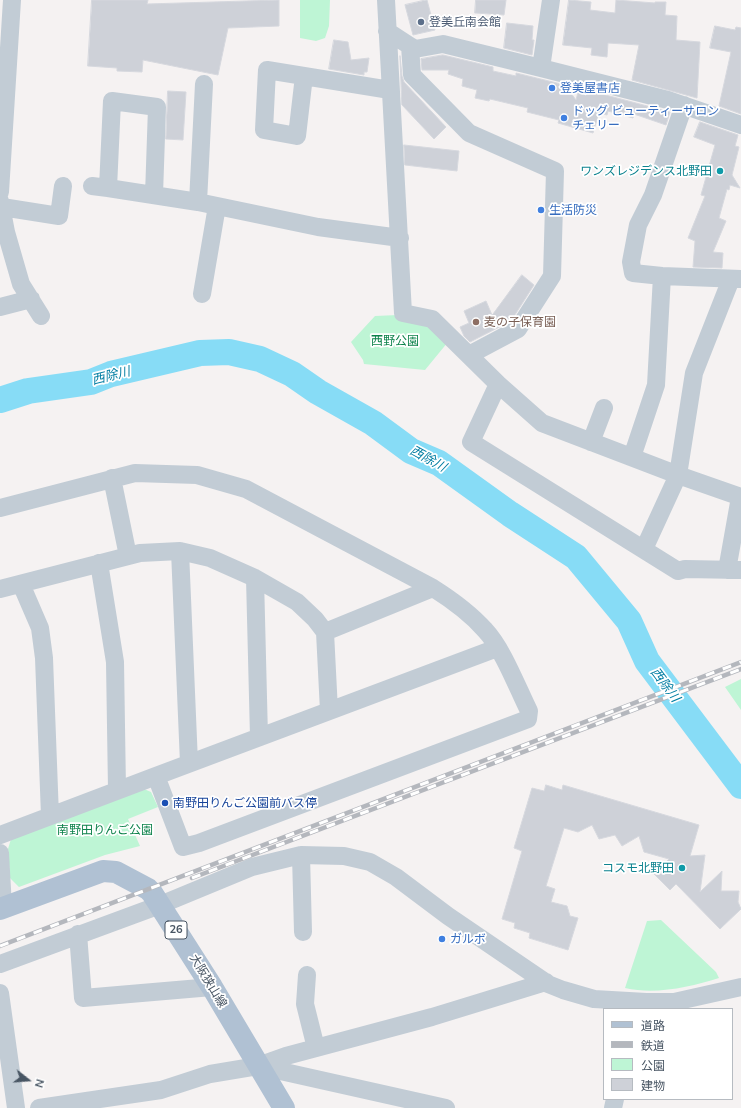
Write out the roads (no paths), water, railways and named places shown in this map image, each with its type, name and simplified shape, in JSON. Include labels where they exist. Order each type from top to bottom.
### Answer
[{"type":"main road","name":"大阪狭山線","points":[[2,908],[104,871],[116,872],[148,889],[160,905],[212,987],[284,1108]]},
{"type":"street","points":[[12,0],[3,110],[1,200],[6,232],[21,284],[41,316]]},
{"type":"street","points":[[386,0],[403,313],[432,318],[498,384],[542,423],[678,475],[741,497],[734,570],[685,569],[678,571],[471,442],[498,384]]},
{"type":"street","points":[[541,68],[551,0]]},
{"type":"street","points":[[387,31],[415,49],[443,44],[684,105],[741,125]]},
{"type":"street","points":[[410,46],[412,75],[469,133],[555,172],[552,276],[518,329],[469,355]]},
{"type":"street","points":[[304,76],[390,90]]},
{"type":"street","points":[[198,202],[204,84]]},
{"type":"street","points":[[154,195],[157,107],[112,101],[100,187],[198,202],[318,227],[400,238]]},
{"type":"street","points":[[644,549],[678,475],[694,373],[736,279],[662,276],[633,273],[632,262],[638,224],[653,195],[684,105]]},
{"type":"street","points":[[1,200],[59,216],[63,186]]},
{"type":"street","points":[[202,294],[218,206]]},
{"type":"street","points":[[632,457],[656,385],[662,276]]},
{"type":"street","points":[[0,307],[31,299]]},
{"type":"street","points":[[591,442],[604,408]]},
{"type":"street","points":[[0,508],[135,473],[197,475],[246,489],[433,588],[461,606],[486,631],[498,648],[529,711],[528,719],[199,843],[182,847],[156,776]]},
{"type":"street","points":[[112,478],[128,556]]},
{"type":"street","points":[[180,551],[189,763]]},
{"type":"street","points":[[0,589],[140,553],[180,551],[210,558],[255,578],[297,602],[315,619],[325,632],[329,711]]},
{"type":"street","points":[[99,563],[115,662],[117,790]]},
{"type":"street","points":[[255,578],[259,737]]},
{"type":"street","points":[[21,584],[40,628],[44,658],[50,816]]},
{"type":"street","points":[[325,632],[433,588]]},
{"type":"street","points":[[0,835],[498,648]]},
{"type":"street","points":[[0,853],[2,908]]},
{"type":"street","points":[[301,855],[303,932]]},
{"type":"street","points":[[0,964],[160,905],[252,867],[301,855],[344,856],[370,862],[396,877],[448,916],[546,982],[563,990],[594,999],[637,1005],[674,1002],[741,987]]},
{"type":"street","points":[[78,934],[83,998],[212,987]]},
{"type":"street","points":[[307,975],[305,1004],[316,1048]]},
{"type":"street","points":[[39,1108],[161,1090],[210,1074],[258,1066],[286,1056],[432,1017],[546,982]]},
{"type":"street","points":[[0,993],[16,1108]]},
{"type":"street","points":[[258,1066],[446,1108]]},
{"type":"waterway","name":"西除川","points":[[0,400],[28,391],[91,382],[111,374],[200,353],[229,352],[260,359],[292,374],[318,392],[373,423],[411,451],[439,463],[510,514],[576,557],[629,621],[647,661],[741,786]]},
{"type":"railway","points":[[0,946],[741,662]]},
{"type":"railway","points":[[192,878],[741,669]]},
{"type":"place","name":"登美丘南会館","points":[[421,22]]},
{"type":"place","name":"登美屋書店","points":[[552,88]]},
{"type":"place","name":"ドッグ ビューティーサロン チェリー","points":[[564,118]]},
{"type":"place","name":"ワンズレジデンス北野田","points":[[720,171]]},
{"type":"place","name":"生活防災","points":[[541,210]]},
{"type":"place","name":"麦の子保育園","points":[[476,322]]},
{"type":"place","name":"南野田りんご公園前バス停","points":[[165,803]]},
{"type":"place","name":"コスモ北野田","points":[[682,868]]},
{"type":"place","name":"ガルボ","points":[[442,939]]},
{"type":"park label","name":"西野公園","points":[[395,341]]},
{"type":"park label","name":"南野田りんご公園","points":[[105,830]]}]
